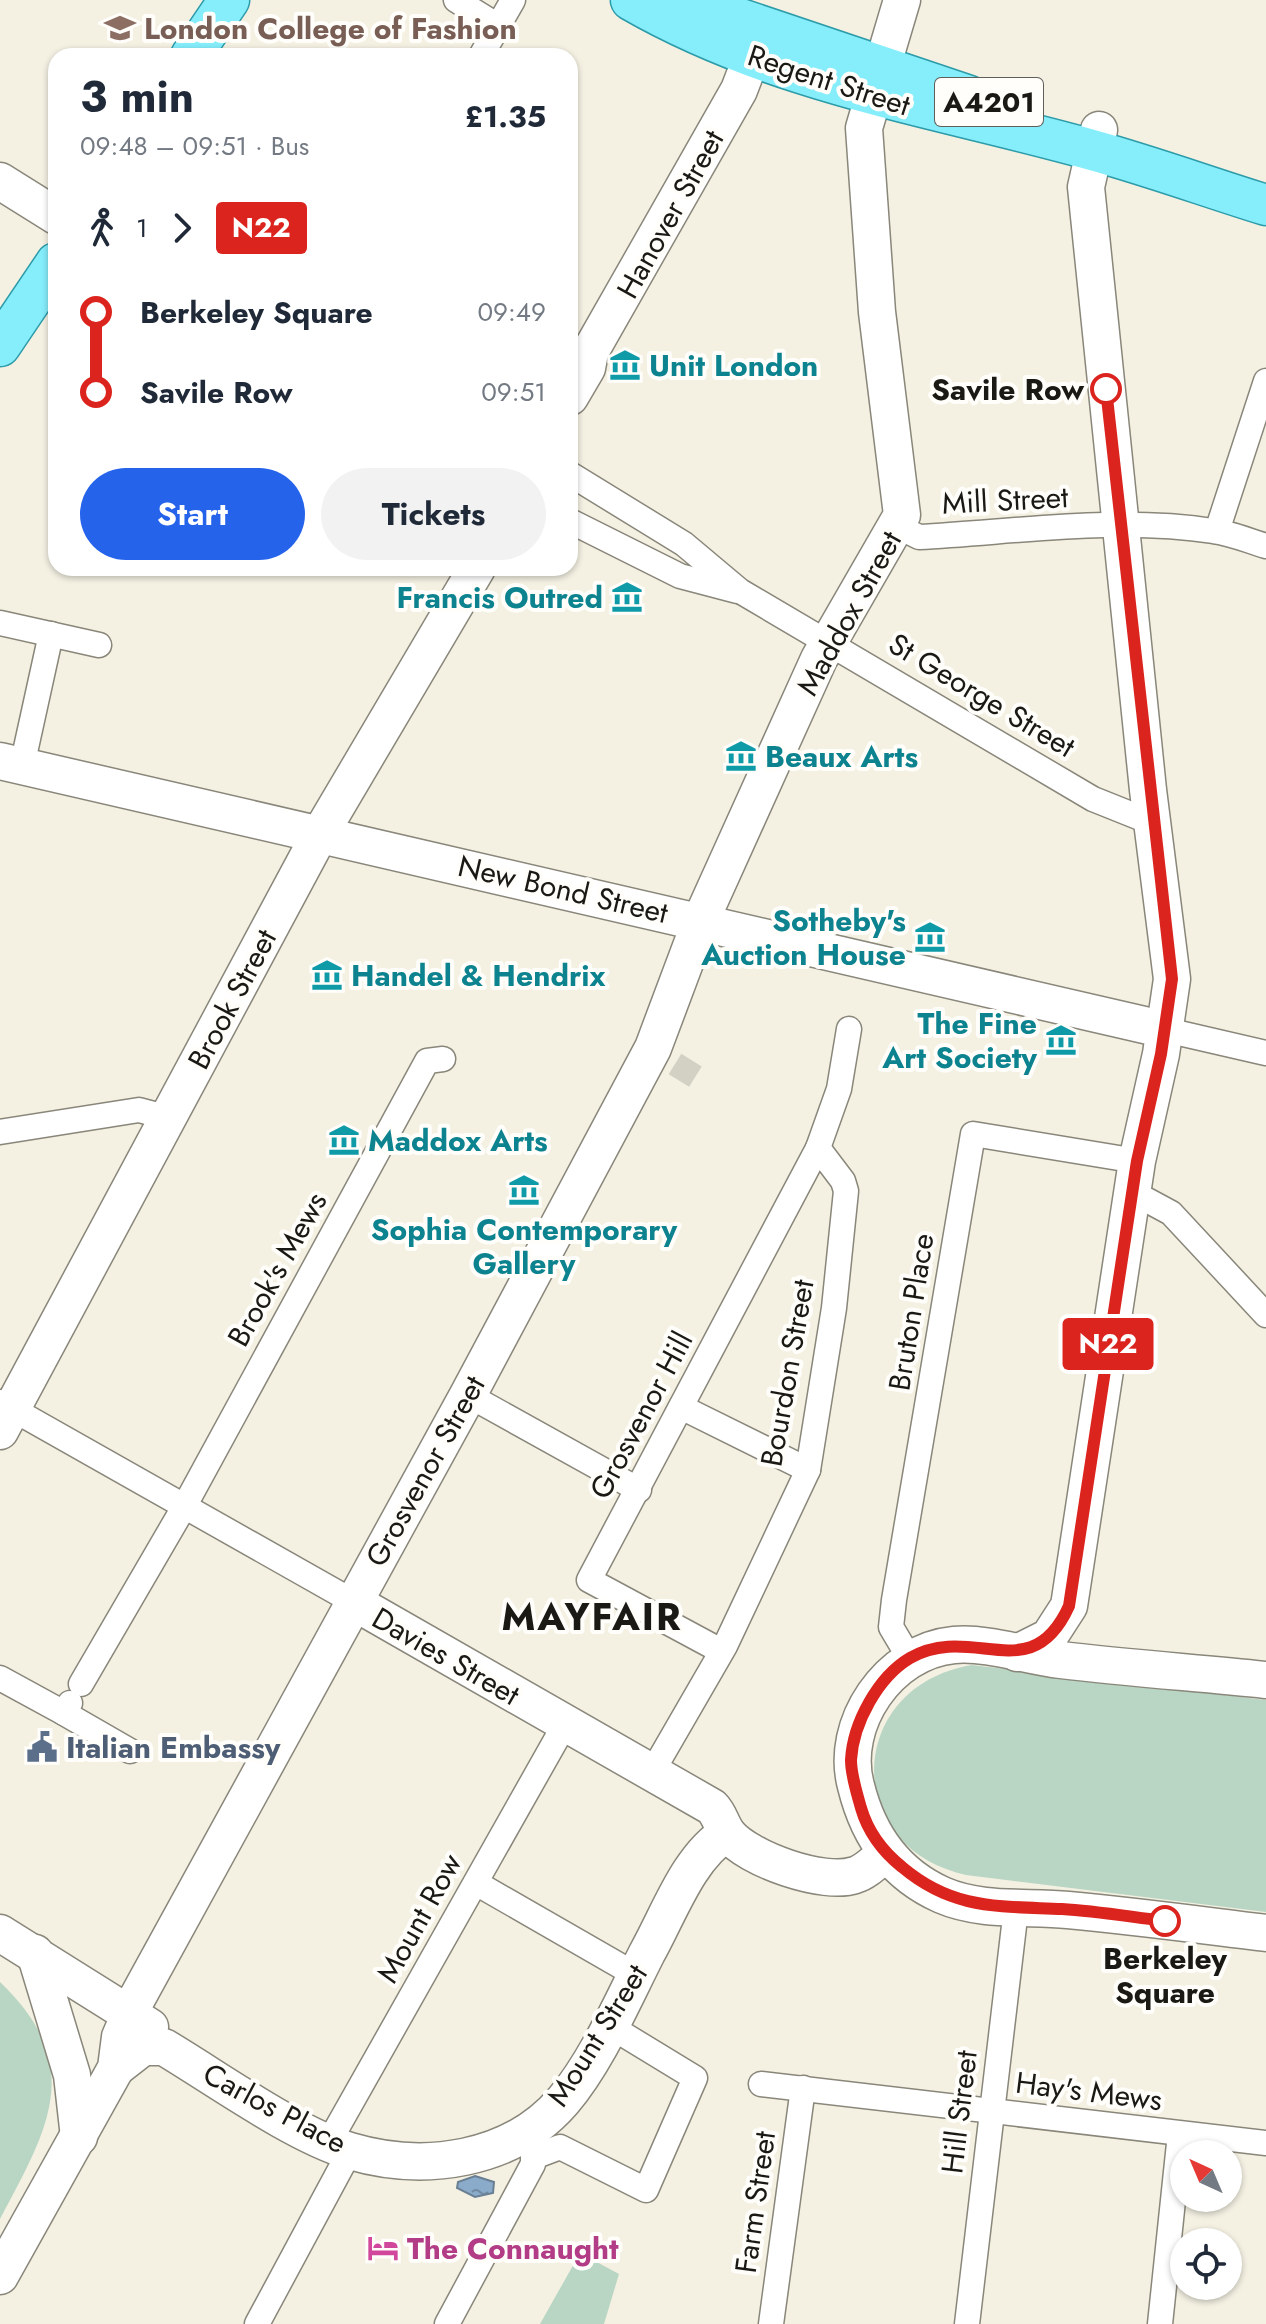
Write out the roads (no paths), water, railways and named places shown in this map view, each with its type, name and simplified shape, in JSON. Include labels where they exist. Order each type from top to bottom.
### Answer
[{"type":"main road","points":[[196,48],[229,0]]},
{"type":"main road","name":"Regent Street","points":[[631,0],[665,20],[758,42],[875,82],[1096,140],[1266,179]]},
{"type":"main road","name":"Regent Street","points":[[684,0],[758,42]]},
{"type":"main road","name":"Regent Street","points":[[1096,140],[1266,205]]},
{"type":"main road","points":[[0,346],[48,275]]},
{"type":"street","points":[[456,0],[498,26]]},
{"type":"street","points":[[486,48],[513,0]]},
{"type":"street","name":"Maddox Street","points":[[701,920],[828,642],[902,515],[877,312],[864,128],[875,82],[902,0]]},
{"type":"street","name":"Hanover Street","points":[[578,382],[587,368],[590,352],[739,90],[758,42]]},
{"type":"street","points":[[1095,1663],[1078,1642],[1069,1606],[1134,1177],[1166,1030],[1172,979],[1120,526],[1086,187],[1096,140]]},
{"type":"street","points":[[0,181],[48,211]]},
{"type":"street","points":[[1217,531],[1266,381]]},
{"type":"street","name":"St George Street","points":[[578,479],[684,544],[740,591],[1093,799],[1153,823]]},
{"type":"street","name":"St George Street","points":[[578,525],[680,576],[740,591]]},
{"type":"street","name":"Mill Street","points":[[897,526],[919,537],[1120,526]]},
{"type":"street","points":[[1120,526],[1217,531],[1266,546]]},
{"type":"street","name":"Brook Street","points":[[4,1414],[169,1118],[320,834],[471,576]]},
{"type":"street","points":[[0,623],[99,645]]},
{"type":"street","points":[[11,763],[51,634]]},
{"type":"street","name":"New Bond Street","points":[[11,763],[1266,1053]]},
{"type":"street","name":"Grosvenor Street","points":[[116,2068],[120,2037],[129,2014],[352,1601],[468,1395],[653,1048],[701,920]]},
{"type":"street","name":"Grosvenor Hill","points":[[721,1651],[589,1580],[818,1148],[839,1089],[849,1029]]},
{"type":"street","name":"Brook's Mews","points":[[71,1700],[184,1507],[435,1060]]},
{"type":"street","points":[[0,1134],[139,1110],[169,1118]]},
{"type":"street","name":"Bruton Place","points":[[910,1659],[891,1627],[894,1600],[973,1134],[1134,1177]]},
{"type":"street","name":"Bourdon Street","points":[[651,1774],[721,1651],[808,1470],[833,1318],[846,1191],[843,1181],[818,1148]]},
{"type":"street","points":[[1134,1177],[1266,1315]]},
{"type":"street","points":[[468,1395],[639,1490]]},
{"type":"street","points":[[681,1407],[808,1470]]},
{"type":"street","name":"Davies Street","points":[[4,1414],[184,1507],[712,1807],[727,1833],[757,1857],[829,1876],[854,1876],[886,1853]]},
{"type":"street","points":[[1017,1653],[1049,1637],[1069,1606]]},
{"type":"street","points":[[1266,1680],[1095,1663],[957,1644],[910,1659],[876,1692],[864,1713],[851,1767],[866,1824],[886,1853],[922,1884],[944,1896],[1016,1909],[1063,1909],[1266,1933]]},
{"type":"street","points":[[0,1678],[71,1700],[130,1751]]},
{"type":"street","name":"Mount Row","points":[[257,2324],[339,2147],[476,1883],[565,1724]]},
{"type":"street","name":"Mount Street","points":[[447,2324],[531,2144],[563,2100],[608,2025],[707,1848],[727,1833]]},
{"type":"street","points":[[476,1883],[636,1975]]},
{"type":"street","name":"Hill Street","points":[[967,2324],[1016,1909]]},
{"type":"street","name":"Carlos Place","points":[[0,1933],[158,2033],[164,2047],[339,2147],[394,2159],[450,2160],[531,2144]]},
{"type":"street","points":[[35,1953],[72,2075],[79,2138]]},
{"type":"street","points":[[531,2144],[560,2147],[646,2190],[695,2078],[608,2025]]},
{"type":"street","points":[[0,2276],[116,2068],[143,2047],[164,2047]]},
{"type":"street","points":[[761,2084],[990,2112]]},
{"type":"street","name":"Farm Street","points":[[771,2324],[803,2088]]},
{"type":"street","name":"Hay's Mews","points":[[990,2112],[1266,2143]]},
{"type":"street","name":"Hay's Mews","points":[[1160,2324],[1180,2134]]},
{"type":"water","points":[[475,2176],[494,2182],[493,2193],[475,2197],[457,2188],[458,2182]]},
{"type":"tunnel","points":[[675,1064],[704,1082]]},
{"type":"place","name":"London College of Fashion","points":[[120,28]]},
{"type":"place","name":"Unit London","points":[[625,365]]},
{"type":"place","name":"Savile Row","points":[[1106,389]]},
{"type":"place","name":"Francis Outred","points":[[627,597]]},
{"type":"place","name":"Beaux Arts","points":[[741,756]]},
{"type":"place","name":"Sotheby's Auction House","points":[[930,937]]},
{"type":"place","name":"Handel & Hendrix","points":[[327,975]]},
{"type":"place","name":"The Fine Art Society","points":[[1061,1040]]},
{"type":"place","name":"Maddox Arts","points":[[344,1140]]},
{"type":"place","name":"Sophia Contemporary Gallery","points":[[524,1190]]},
{"type":"place","name":"Italian Embassy","points":[[42,1747]]},
{"type":"place","name":"Berkeley Square","points":[[1165,1921]]},
{"type":"place","name":"The Connaught","points":[[383,2248]]},
{"type":"district","name":"MAYFAIR","points":[[592,1616]]}]
